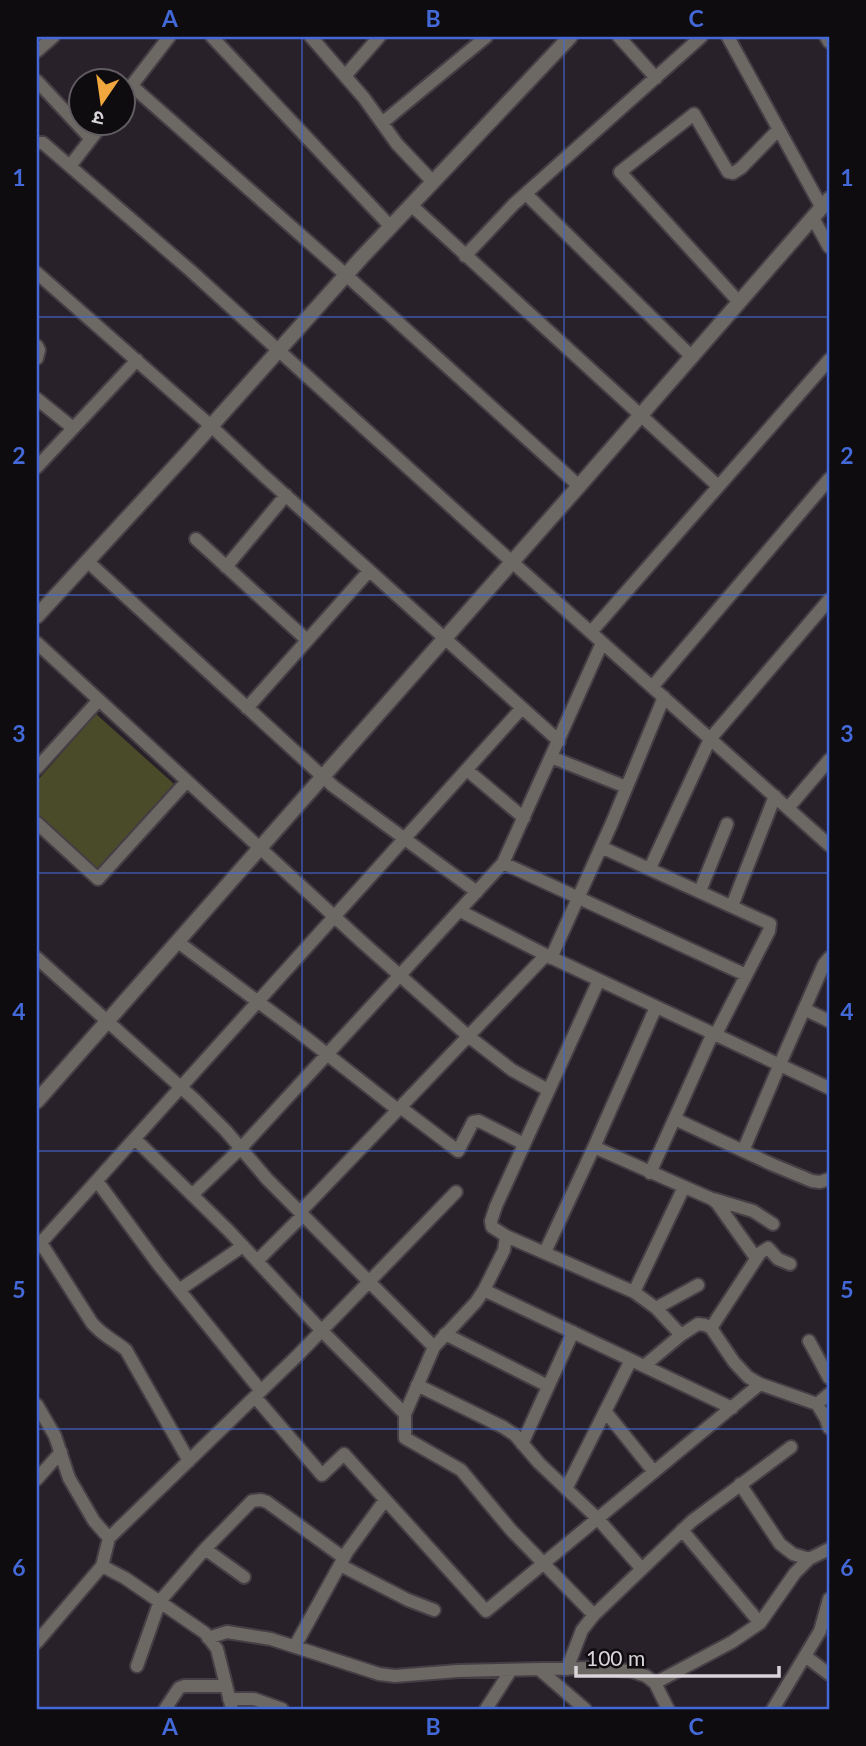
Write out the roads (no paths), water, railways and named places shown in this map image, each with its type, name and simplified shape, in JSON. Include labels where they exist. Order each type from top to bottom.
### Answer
[{"type":"street","points":[[37,51],[53,37]]},
{"type":"street","points":[[136,81],[169,37]]},
{"type":"street","points":[[212,37],[391,227]]},
{"type":"street","points":[[311,37],[397,144],[433,182]]},
{"type":"street","points":[[345,76],[379,37]]},
{"type":"street","points":[[382,123],[486,37]]},
{"type":"street","points":[[37,616],[346,275],[570,37]]},
{"type":"street","points":[[619,37],[656,78]]},
{"type":"street","points":[[465,256],[526,194],[701,37]]},
{"type":"street","points":[[728,37],[821,208],[829,247]]},
{"type":"street","points":[[826,37],[829,42]]},
{"type":"street","points":[[37,80],[91,139]]},
{"type":"street","points":[[136,90],[579,486]]},
{"type":"street","points":[[739,302],[620,172],[694,114],[724,167],[733,173],[778,130]]},
{"type":"street","points":[[70,166],[93,136]]},
{"type":"street","points":[[37,143],[43,143],[191,271],[829,845]]},
{"type":"street","points":[[526,194],[692,357]]},
{"type":"street","points":[[411,205],[718,486]]},
{"type":"street","points":[[37,1101],[821,208]]},
{"type":"street","points":[[37,273],[211,426],[559,741]]},
{"type":"street","points":[[37,346],[37,358]]},
{"type":"street","points":[[37,467],[136,360]]},
{"type":"street","points":[[591,632],[829,360]]},
{"type":"street","points":[[37,399],[73,428]]},
{"type":"street","points":[[652,687],[829,479]]},
{"type":"street","points":[[226,567],[286,495]]},
{"type":"street","points":[[196,540],[307,640]]},
{"type":"street","points":[[87,561],[323,777],[477,892]]},
{"type":"street","points":[[247,708],[369,571]]},
{"type":"street","points":[[650,868],[710,739],[829,600]]},
{"type":"street","points":[[37,643],[335,917],[468,1035],[512,1070],[548,1090]]},
{"type":"street","points":[[192,1195],[241,1149],[503,863],[602,643]]},
{"type":"street","points":[[257,1261],[468,1035],[549,957],[601,847],[664,697]]},
{"type":"street","points":[[37,768],[98,701]]},
{"type":"street","points":[[189,1461],[126,1350],[101,1334],[92,1324],[39,1245],[522,708]]},
{"type":"street","points":[[551,757],[626,787]]},
{"type":"street","points":[[788,808],[829,760]]},
{"type":"street","points":[[467,770],[524,818]]},
{"type":"street","points":[[37,823],[98,879],[187,781]]},
{"type":"street","points":[[732,906],[775,796]]},
{"type":"street","points":[[700,891],[727,824]]},
{"type":"street","points":[[601,847],[770,924],[769,931],[715,1034],[650,1173]]},
{"type":"street","points":[[503,863],[746,975]]},
{"type":"street","points":[[460,911],[549,957],[829,1088]]},
{"type":"street","points":[[178,942],[458,1151],[473,1122],[478,1121],[524,1143]]},
{"type":"street","points":[[37,958],[226,1131],[267,1179],[434,1347]]},
{"type":"street","points":[[744,1151],[779,1064],[829,958]]},
{"type":"street","points":[[599,980],[496,1206],[491,1221],[492,1227],[506,1236],[634,1292],[656,1308],[681,1335]]},
{"type":"street","points":[[545,1252],[656,1006]]},
{"type":"street","points":[[804,1009],[829,1021]]},
{"type":"street","points":[[675,1119],[812,1181],[820,1182],[829,1178]]},
{"type":"street","points":[[135,1139],[243,1246],[322,1331],[405,1414]]},
{"type":"street","points":[[594,1147],[712,1199],[753,1211],[773,1224]]},
{"type":"street","points":[[97,1181],[322,1475],[344,1454],[486,1611],[760,1384]]},
{"type":"street","points":[[634,1292],[684,1187]]},
{"type":"street","points":[[38,1636],[102,1566],[109,1538],[322,1331],[456,1192]]},
{"type":"street","points":[[712,1199],[756,1258]]},
{"type":"street","points":[[506,1236],[504,1250],[484,1290],[434,1347],[405,1414],[405,1437],[461,1470],[511,1530],[594,1615]]},
{"type":"street","points":[[179,1290],[243,1246]]},
{"type":"street","points":[[711,1328],[760,1252],[768,1248],[778,1259],[790,1264]]},
{"type":"street","points":[[656,1308],[698,1285]]},
{"type":"street","points":[[484,1290],[732,1408]]},
{"type":"street","points":[[644,1366],[681,1335],[698,1324],[705,1325],[711,1328],[734,1362],[748,1377],[760,1384],[817,1404],[829,1428]]},
{"type":"street","points":[[522,1444],[573,1332]]},
{"type":"street","points":[[445,1335],[548,1387]]},
{"type":"street","points":[[809,1341],[829,1378]]},
{"type":"street","points":[[566,1489],[631,1360]]},
{"type":"street","points":[[417,1385],[515,1435],[598,1519],[642,1569]]},
{"type":"street","points":[[817,1404],[829,1394]]},
{"type":"street","points":[[37,1405],[55,1436],[69,1478],[94,1521],[109,1538]]},
{"type":"street","points":[[606,1411],[654,1472]]},
{"type":"street","points":[[567,1669],[582,1630],[594,1615],[692,1521],[791,1447]]},
{"type":"street","points":[[37,1479],[41,1464],[61,1452]]},
{"type":"street","points":[[740,1484],[780,1544],[793,1554],[809,1559]]},
{"type":"street","points":[[295,1646],[342,1561],[385,1500]]},
{"type":"street","points":[[137,1666],[160,1601],[251,1501],[267,1502],[342,1561],[408,1600],[434,1610]]},
{"type":"street","points":[[682,1531],[760,1623]]},
{"type":"street","points":[[205,1549],[243,1577]]},
{"type":"street","points":[[655,1683],[732,1642],[760,1623],[795,1573],[809,1559],[829,1549]]},
{"type":"street","points":[[102,1566],[125,1578],[205,1633],[217,1648],[231,1704],[254,1699],[282,1709]]},
{"type":"street","points":[[772,1709],[820,1631],[829,1599]]},
{"type":"street","points":[[208,1638],[227,1632],[271,1639],[379,1674],[567,1669],[631,1671],[646,1676],[655,1683],[668,1709]]},
{"type":"street","points":[[805,1656],[829,1674]]},
{"type":"street","points":[[486,1709],[511,1670]]},
{"type":"street","points":[[540,1670],[584,1709]]},
{"type":"street","points":[[165,1709],[179,1688],[184,1686],[225,1686]]}]
